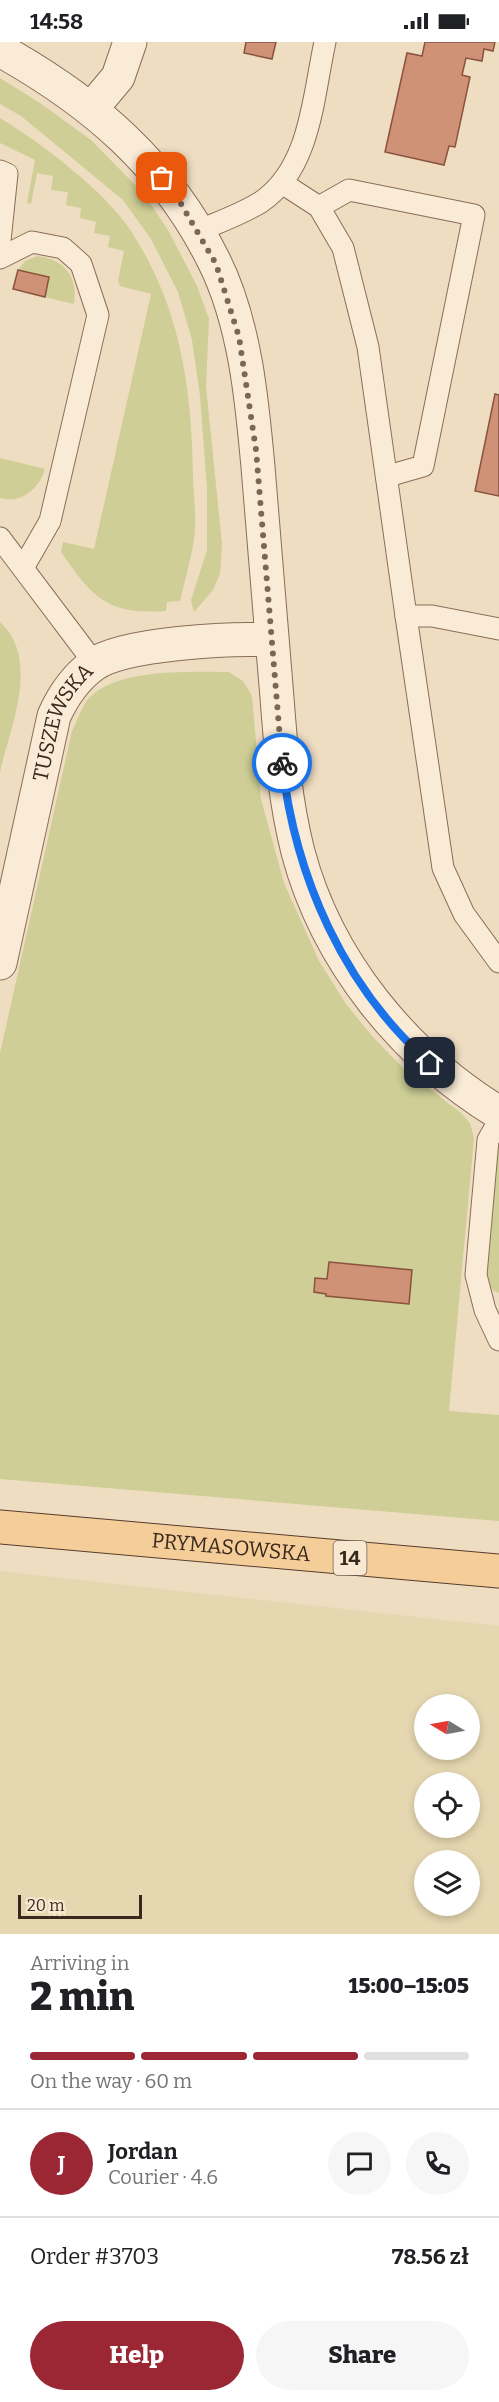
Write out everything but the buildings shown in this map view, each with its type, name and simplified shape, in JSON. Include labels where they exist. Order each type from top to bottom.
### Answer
[{"type":"main road","name":"PRYMASOWSKA","points":[[0,1527],[499,1571]]},
{"type":"street","points":[[92,108],[118,77],[130,42]]},
{"type":"street","points":[[0,50],[46,76],[92,108],[147,160],[177,197],[216,264],[239,337],[256,450],[278,733],[290,818],[299,855],[322,914],[367,992],[391,1023],[442,1074],[499,1113]]},
{"type":"street","name":"TUSZEWSKA","points":[[0,963],[54,716],[73,683],[94,664],[129,651],[246,639],[272,640]]},
{"type":"lane","points":[[198,231],[262,201],[282,183],[302,152],[325,42]]},
{"type":"lane","points":[[0,171],[7,174],[0,241]]},
{"type":"lane","points":[[282,183],[319,207],[343,248],[368,347],[442,868],[464,914],[499,962]]},
{"type":"lane","points":[[319,207],[349,190],[474,215],[423,466],[388,476]]},
{"type":"lane","points":[[0,258],[32,242],[63,248],[81,264],[98,315],[50,521],[23,568]]},
{"type":"lane","points":[[0,538],[94,664]]},
{"type":"lane","points":[[406,616],[432,616],[499,629]]},
{"type":"lane","points":[[499,1121],[488,1140],[476,1275],[492,1309],[499,1341]]},
{"type":"shaded area","points":[[0,1571],[499,1626],[499,1934],[0,1934]]},
{"type":"green space","points":[[0,78],[40,103],[91,140],[144,194],[169,232],[197,286],[209,319],[206,386],[222,544],[220,574],[213,590],[194,612],[191,600],[207,550],[207,489],[200,396],[192,340],[178,292],[151,239],[123,200],[21,116],[0,104]]},
{"type":"green space","points":[[0,118],[34,140],[106,200],[131,231],[162,290],[180,350],[186,381],[190,413],[195,524],[194,539],[180,601],[167,602],[166,611],[129,610],[103,600],[83,581],[61,552],[63,542],[94,549],[151,294],[120,286],[118,281],[124,251],[108,247],[110,236],[94,233],[96,222],[80,218],[81,208],[66,205],[68,192],[51,190],[53,176],[37,173],[31,204],[27,203],[35,160],[0,143]]},
{"type":"green space","points":[[37,256],[55,261],[67,271],[74,285],[74,304],[45,297],[49,277],[18,270],[25,261]]},
{"type":"green space","points":[[0,458],[45,469],[34,489],[22,497],[0,498]]},
{"type":"green space","points":[[0,622],[12,637],[19,655],[21,674],[15,715],[0,772]]},
{"type":"green space","points":[[175,672],[229,672],[243,681],[252,696],[261,799],[284,883],[319,961],[346,1004],[372,1036],[404,1069],[461,1113],[470,1123],[474,1138],[449,1411],[499,1415],[499,1521],[0,1479],[0,1053],[72,731],[89,698],[102,688],[118,681]]},
{"type":"green space","points":[[499,1147],[499,1293],[489,1285],[486,1272],[495,1157]]},
{"type":"way so far","points":[[162,178],[177,197],[216,264],[239,337],[256,450],[282,763]]},
{"type":"route","points":[[282,763],[290,818],[299,855],[310,889],[322,914],[339,947],[373,1002],[417,1052],[430,1063]]}]
